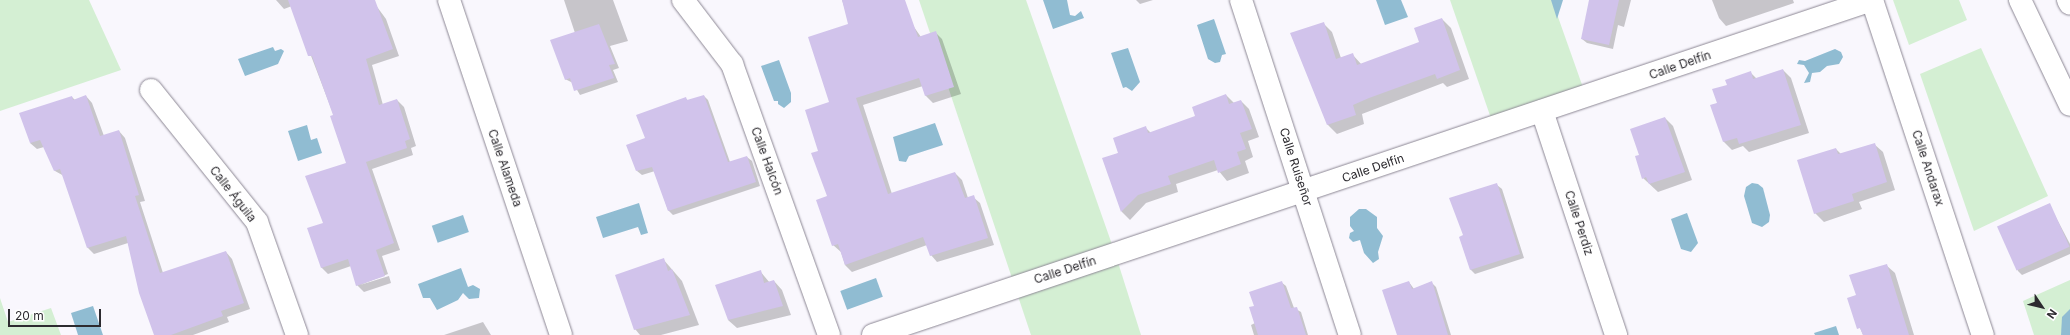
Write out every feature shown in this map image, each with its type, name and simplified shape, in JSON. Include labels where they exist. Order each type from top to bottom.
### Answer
[{"type":"street","name":"Calle Alameda","points":[[449,0],[562,335]]},
{"type":"street","name":"Calle Halcón","points":[[683,0],[732,64],[829,335]]},
{"type":"street","name":"Calle Ruiseñor","points":[[1241,0],[1350,335]]},
{"type":"street","name":"Calle Delfín","points":[[873,335],[1872,0]]},
{"type":"street","name":"Calle Andarax","points":[[1872,0],[1983,335]]},
{"type":"street","points":[[2020,0],[2070,105]]},
{"type":"street","points":[[2068,0],[2070,4]]},
{"type":"street","name":"Calle Águila","points":[[151,90],[257,222],[297,335]]},
{"type":"street","name":"Calle Perdiz","points":[[1542,111],[1616,335]]},
{"type":"green space","points":[[0,0],[89,0],[121,70],[0,111]]},
{"type":"green space","points":[[919,0],[1026,0],[1115,253],[1141,335],[1031,335]]},
{"type":"green space","points":[[1450,0],[1552,0],[1586,96],[1494,127]]},
{"type":"green space","points":[[1893,0],[1959,0],[1967,20],[1909,45]]},
{"type":"green space","points":[[1981,48],[2048,196],[1974,231],[1920,74]]},
{"type":"green space","points":[[2070,280],[2070,335],[2034,335],[2023,301]]},
{"type":"green space","points":[[0,298],[8,322],[51,308],[61,335],[0,335]]},
{"type":"water","points":[[1043,0],[1067,0],[1070,15],[1075,16],[1081,11],[1084,18],[1053,29]]},
{"type":"water","points":[[1376,0],[1401,0],[1408,17],[1385,25]]},
{"type":"water","points":[[1551,0],[1563,0],[1557,19]]},
{"type":"water","points":[[1214,19],[1226,54],[1222,55],[1220,62],[1215,63],[1208,59],[1197,25]]},
{"type":"water","points":[[273,47],[275,51],[281,49],[284,51],[278,64],[245,76],[238,59]]},
{"type":"water","points":[[1128,48],[1140,82],[1132,91],[1126,87],[1123,88],[1111,53]]},
{"type":"water","points":[[1835,49],[1841,52],[1843,57],[1839,64],[1827,66],[1820,72],[1812,73],[1810,82],[1804,83],[1809,73],[1804,65],[1797,64],[1799,60],[1805,61]]},
{"type":"water","points":[[779,60],[791,93],[791,102],[784,108],[778,104],[778,101],[774,101],[761,66]]},
{"type":"water","points":[[935,123],[943,145],[909,156],[906,162],[899,161],[893,137]]},
{"type":"water","points":[[307,125],[311,140],[317,138],[322,153],[298,161],[288,131]]},
{"type":"water","points":[[1752,183],[1758,184],[1763,188],[1770,215],[1769,222],[1762,227],[1752,223],[1744,196],[1746,187]]},
{"type":"water","points":[[639,203],[648,233],[641,235],[638,227],[603,238],[596,217]]},
{"type":"water","points":[[1359,209],[1366,209],[1377,217],[1377,228],[1383,236],[1378,252],[1379,259],[1373,263],[1364,253],[1360,240],[1353,242],[1349,238],[1350,233],[1354,231],[1350,226],[1350,217]]},
{"type":"water","points":[[1687,213],[1698,243],[1691,252],[1681,249],[1671,219]]},
{"type":"water","points":[[463,215],[469,232],[438,243],[432,226]]},
{"type":"water","points":[[461,268],[468,287],[473,285],[480,289],[479,298],[469,299],[463,293],[458,300],[437,310],[430,298],[423,298],[418,284]]},
{"type":"water","points":[[876,278],[883,297],[847,310],[840,291]]},
{"type":"water","points":[[93,306],[103,335],[78,335],[71,313]]},
{"type":"water","points":[[2070,309],[2070,335],[2061,335],[2062,317]]},
{"type":"water","points":[[1836,326],[1839,335],[1815,335],[1814,333]]},
{"type":"building","points":[[288,0],[375,0],[393,49],[366,59],[379,105],[397,99],[410,139],[405,141],[407,148],[366,162],[394,243],[376,250],[385,276],[356,286],[348,259],[321,268],[307,228],[323,223],[305,176],[346,163],[330,116],[333,115],[312,56],[308,56]]},
{"type":"building","points":[[842,0],[905,0],[918,37],[936,31],[954,87],[925,96],[919,78],[856,98],[888,194],[955,172],[965,198],[974,195],[988,238],[930,256],[923,237],[845,265],[838,244],[832,246],[816,200],[827,196],[811,153],[818,151],[805,110],[829,102],[808,37],[848,24]]},
{"type":"building","points":[[1589,0],[1619,0],[1609,45],[1581,39]]},
{"type":"building","points":[[1442,18],[1460,70],[1437,79],[1435,74],[1369,98],[1353,105],[1356,115],[1327,125],[1290,33],[1324,22],[1336,59],[1353,53],[1357,65],[1419,42],[1414,28]]},
{"type":"building","points":[[599,24],[615,64],[609,65],[614,78],[574,91],[570,78],[565,80],[550,40]]},
{"type":"building","points":[[1783,69],[1801,125],[1739,144],[1737,138],[1723,142],[1710,105],[1717,103],[1712,89],[1727,85],[1725,80],[1751,71],[1753,79]]},
{"type":"building","points":[[1226,94],[1229,104],[1241,100],[1252,129],[1240,133],[1246,149],[1237,152],[1241,164],[1218,173],[1214,160],[1168,176],[1171,184],[1138,195],[1121,212],[1102,158],[1118,153],[1113,138],[1146,126],[1148,133],[1195,116],[1192,107]]},
{"type":"building","points":[[86,95],[100,136],[119,130],[139,195],[135,196],[160,273],[226,251],[244,303],[221,311],[223,316],[171,335],[154,335],[139,293],[126,236],[87,248],[60,169],[54,171],[40,140],[30,143],[19,113],[72,96],[73,100]]},
{"type":"building","points":[[704,95],[728,162],[747,156],[756,182],[668,211],[652,167],[636,171],[626,145],[645,138],[636,115],[686,97],[687,100]]},
{"type":"building","points":[[1665,117],[1685,172],[1649,184],[1646,177],[1642,179],[1635,156],[1639,155],[1630,129]]},
{"type":"building","points":[[1875,143],[1887,182],[1852,194],[1854,201],[1814,214],[1797,160],[1836,148],[1838,154]]},
{"type":"building","points":[[1497,183],[1520,254],[1470,270],[1459,237],[1463,235],[1449,198]]},
{"type":"building","points":[[2050,203],[2070,247],[2017,270],[1997,227]]},
{"type":"building","points":[[664,258],[668,271],[672,269],[690,315],[634,330],[615,275]]},
{"type":"building","points":[[1887,264],[1909,335],[1863,335],[1860,328],[1857,329],[1847,298],[1856,295],[1849,275]]},
{"type":"building","points":[[761,270],[764,283],[774,280],[783,306],[728,320],[715,285]]},
{"type":"building","points":[[1282,281],[1291,308],[1297,307],[1306,335],[1258,335],[1249,307],[1254,306],[1249,292]]},
{"type":"building","points":[[1409,281],[1412,289],[1432,281],[1448,335],[1397,335],[1382,290]]}]
